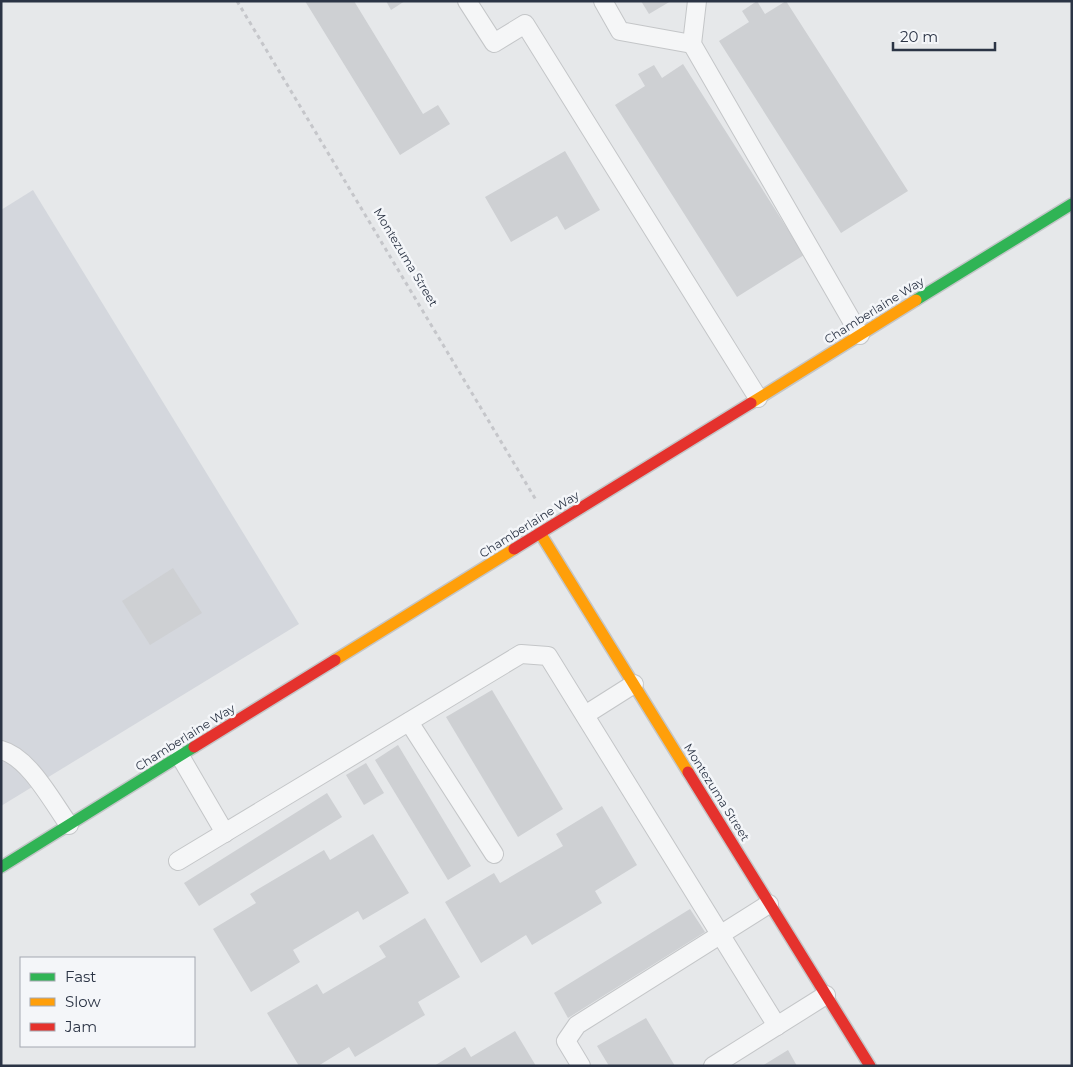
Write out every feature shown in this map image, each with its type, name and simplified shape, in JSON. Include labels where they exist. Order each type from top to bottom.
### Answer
[{"type":"street","name":"Chamberlaine Way","points":[[1,867],[1072,204]]},
{"type":"street","name":"Montezuma Street","points":[[540,533],[870,1066]]},
{"type":"lane","points":[[467,1],[494,43],[525,24],[758,398]]},
{"type":"lane","points":[[603,1],[620,30],[692,44]]},
{"type":"lane","points":[[697,1],[692,44],[860,335]]},
{"type":"lane","points":[[178,861],[521,654],[548,656],[722,934],[777,1026]]},
{"type":"lane","points":[[585,715],[634,684]]},
{"type":"lane","points":[[409,722],[494,854]]},
{"type":"lane","points":[[1,750],[7,751],[27,766],[69,825]]},
{"type":"lane","points":[[180,756],[225,833]]},
{"type":"lane","points":[[581,1066],[566,1041],[577,1025],[769,904]]},
{"type":"lane","points":[[712,1066],[826,995]]},
{"type":"path","name":"Montezuma Street","points":[[236,1],[552,526]]},
{"type":"shaded area","points":[[33,190],[299,624],[1,806],[1,210]]},
{"type":"building","points":[[305,1],[354,1],[423,114],[438,105],[450,124],[400,155]]},
{"type":"building","points":[[386,1],[405,1],[391,10]]},
{"type":"building","points":[[641,1],[671,1],[649,14]]},
{"type":"building","points":[[757,1],[765,14],[786,1],[908,191],[841,233],[719,41],[749,22],[742,11]]},
{"type":"building","points":[[683,64],[804,255],[737,297],[615,105],[645,86],[638,74],[654,65],[662,78]]},
{"type":"building","points":[[565,151],[600,210],[565,230],[557,216],[511,242],[485,197]]},
{"type":"building","points":[[173,568],[202,613],[150,645],[122,601]]},
{"type":"building","points":[[492,690],[563,809],[518,837],[446,717]]},
{"type":"building","points":[[398,745],[471,866],[448,880],[375,760]]},
{"type":"building","points":[[366,763],[384,793],[364,805],[346,775]]},
{"type":"building","points":[[327,793],[342,817],[199,906],[184,883]]},
{"type":"building","points":[[602,806],[637,865],[595,891],[602,903],[532,945],[526,935],[481,963],[445,902],[494,873],[500,883],[563,846],[556,834]]},
{"type":"building","points":[[373,834],[409,893],[363,920],[358,911],[293,950],[300,962],[251,992],[213,929],[256,903],[250,894],[324,850],[330,860]]},
{"type":"building","points":[[690,909],[705,932],[568,1018],[554,993]]},
{"type":"building","points":[[425,918],[460,977],[418,1002],[425,1015],[355,1057],[349,1047],[318,1066],[299,1066],[267,1013],[317,984],[323,994],[386,957],[379,946]]},
{"type":"building","points":[[646,1018],[675,1066],[609,1066],[597,1046]]},
{"type":"building","points":[[515,1031],[536,1066],[434,1066],[465,1047],[471,1057]]},
{"type":"building","points":[[788,1050],[797,1066],[762,1066]]},
{"type":"traffic: fast","points":[[916,300],[1072,204]]},
{"type":"traffic: fast","points":[[1,867],[194,747]]},
{"type":"traffic: slow","points":[[751,403],[916,300]]},
{"type":"traffic: slow","points":[[540,533],[688,772]]},
{"type":"traffic: slow","points":[[335,660],[514,549]]},
{"type":"traffic: jam","points":[[514,549],[751,403]]},
{"type":"traffic: jam","points":[[194,747],[335,660]]},
{"type":"traffic: jam","points":[[688,772],[870,1066]]}]
